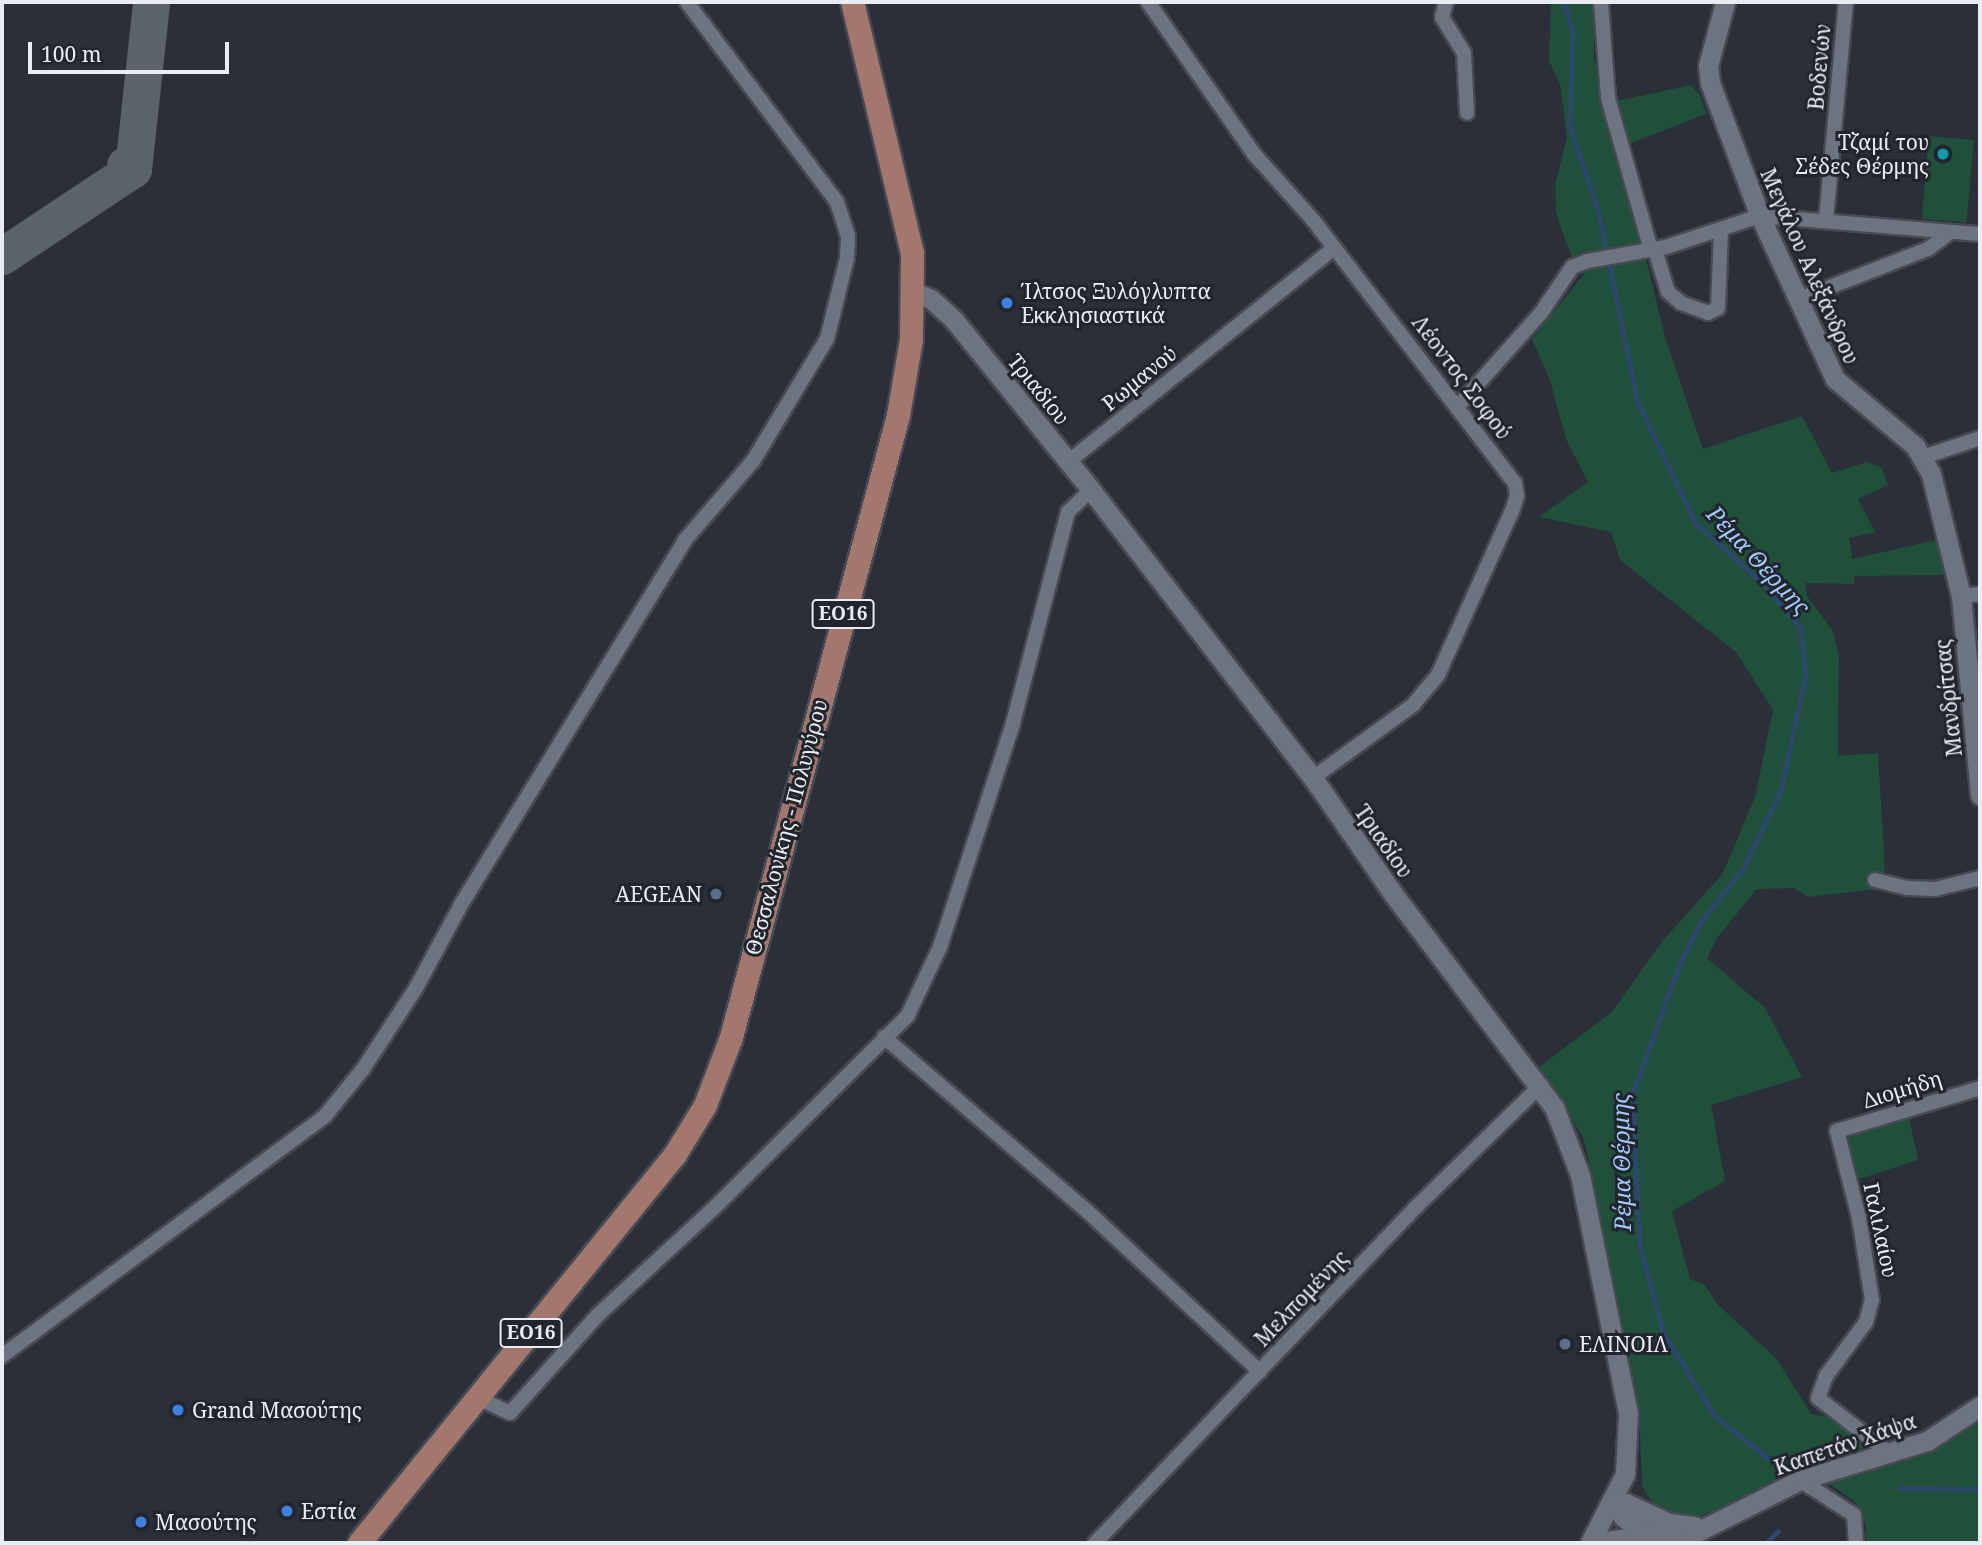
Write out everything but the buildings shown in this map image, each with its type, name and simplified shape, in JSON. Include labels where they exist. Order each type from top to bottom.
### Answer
[{"type":"main road","name":"Θεσσαλονίκης - Πολυγύρου","points":[[359,1543],[675,1154],[719,1074],[898,415],[914,292],[907,228],[852,2]]},
{"type":"main road","name":"Μεγάλου Αλεξάνδρου","points":[[1725,2],[1708,66],[1710,83],[1760,216],[1835,379],[1893,425],[1923,457],[1970,595]]},
{"type":"main road","name":"Τριαδίου","points":[[914,292],[931,299],[954,320],[1091,490],[1313,778],[1394,895],[1541,1085],[1564,1127],[1580,1175],[1627,1399],[1625,1474],[1614,1502],[1592,1543]]},
{"type":"main road","name":"Μανδρίτσας","points":[[1970,595],[1980,795]]},
{"type":"main road","name":"Καπετάν Χάψα","points":[[1614,1502],[1626,1503],[1651,1526],[1690,1539],[1800,1480],[1890,1454],[1938,1435],[1980,1406]]},
{"type":"main road","points":[[1592,1543],[1651,1526],[1625,1474]]},
{"type":"main road","name":"Καπετάν Χάψα","points":[[1651,1526],[1685,1526],[1721,1521]]},
{"type":"street","points":[[2,1356],[325,1116],[363,1069],[416,988],[469,891],[685,540],[753,461],[827,339],[847,258],[848,236],[837,202],[687,2]]},
{"type":"street","name":"Λέοντος Σοφού","points":[[1149,2],[1255,154],[1459,405],[1515,483],[1517,496],[1512,511],[1438,676],[1426,694],[1313,778]]},
{"type":"street","points":[[1446,2],[1442,17],[1464,53],[1467,113]]},
{"type":"street","points":[[1601,2],[1608,98],[1668,292],[1685,306],[1708,313],[1718,308],[1721,229]]},
{"type":"street","name":"Βοδενών","points":[[1826,220],[1846,2]]},
{"type":"street","points":[[1459,405],[1541,313],[1572,267],[1588,261],[1653,250],[1760,216],[1980,234]]},
{"type":"street","points":[[1799,299],[1928,249],[1949,233]]},
{"type":"street","name":"Ρωμανού","points":[[1068,461],[1334,248]]},
{"type":"street","points":[[1923,457],[1980,438]]},
{"type":"street","points":[[478,1398],[510,1413],[598,1315],[716,1205],[908,1015],[940,947],[1013,723],[1068,512],[1091,490]]},
{"type":"street","points":[[1875,880],[1908,888],[1936,889],[1980,878]]},
{"type":"street","points":[[884,1037],[1087,1211],[1260,1371]]},
{"type":"street","name":"Μελπομένης","points":[[1095,1543],[1541,1085]]},
{"type":"street","name":"Διομήδη","points":[[1836,1131],[1980,1088]]},
{"type":"street","name":"Γαλιλαίου","points":[[1836,1131],[1859,1218],[1872,1300],[1866,1322],[1831,1367],[1818,1395],[1823,1404],[1890,1454]]},
{"type":"street","points":[[1800,1480],[1854,1515],[1856,1543]]},
{"type":"green space","points":[[1551,2],[1594,2],[1594,57],[1603,104],[1691,85],[1700,95],[1706,114],[1613,150],[1642,246],[1574,261],[1564,237],[1556,212],[1555,186],[1567,137],[1560,84],[1549,61]]},
{"type":"green space","points":[[1929,136],[1974,140],[1967,223],[1922,219]]},
{"type":"green space","points":[[1646,259],[1665,337],[1703,449],[1802,416],[1832,473],[1867,462],[1882,468],[1888,485],[1858,499],[1875,532],[1849,538],[1852,559],[1937,540],[1945,575],[1854,576],[1855,584],[1805,583],[1807,596],[1833,631],[1839,657],[1838,756],[1878,753],[1886,888],[1808,897],[1794,888],[1757,889],[1717,938],[1707,958],[1765,1008],[1802,1077],[1711,1105],[1725,1181],[1672,1211],[1690,1279],[1705,1285],[1717,1304],[1776,1358],[1811,1414],[1829,1417],[1867,1447],[1808,1464],[1733,1504],[1690,1519],[1679,1519],[1653,1506],[1642,1485],[1639,1409],[1583,1137],[1539,1067],[1612,1012],[1660,944],[1723,873],[1755,797],[1773,710],[1736,652],[1620,560],[1611,532],[1539,517],[1588,482],[1566,439],[1550,380],[1532,339],[1589,268]]},
{"type":"green space","points":[[1909,1117],[1918,1160],[1853,1181],[1846,1151],[1850,1135]]},
{"type":"green space","points":[[1980,1422],[1980,1543],[1866,1543],[1866,1526],[1856,1503],[1827,1482],[1927,1453]]},
{"type":"waterway","name":"Ρέμα Θέρμης","points":[[1564,2],[1573,32],[1570,126],[1598,209],[1638,402],[1696,523],[1765,586],[1801,628],[1806,676],[1781,791],[1743,869],[1702,921],[1680,964],[1633,1094],[1640,1246],[1664,1333],[1715,1416],[1769,1459]]},
{"type":"waterway","points":[[1900,1488],[1980,1489]]},
{"type":"waterway","points":[[1766,1543],[1777,1532]]},
{"type":"taxiway","points":[[125,165],[133,169],[151,2]]},
{"type":"taxiway","points":[[2,256],[133,169]]},
{"type":"place","name":"Τζαμί του Σέδες Θέρμης","points":[[1943,154]]},
{"type":"place","name":"Ίλτσος Ξυλόγλυπτα Εκκλησιαστικά","points":[[1007,303]]},
{"type":"place","name":"AEGEAN","points":[[716,894]]},
{"type":"place","name":"ΕΛΙΝΟΙΛ","points":[[1565,1344]]},
{"type":"place","name":"Grand Μασούτης","points":[[178,1410]]},
{"type":"place","name":"Εστία","points":[[287,1511]]},
{"type":"place","name":"Μασούτης","points":[[141,1522]]}]
